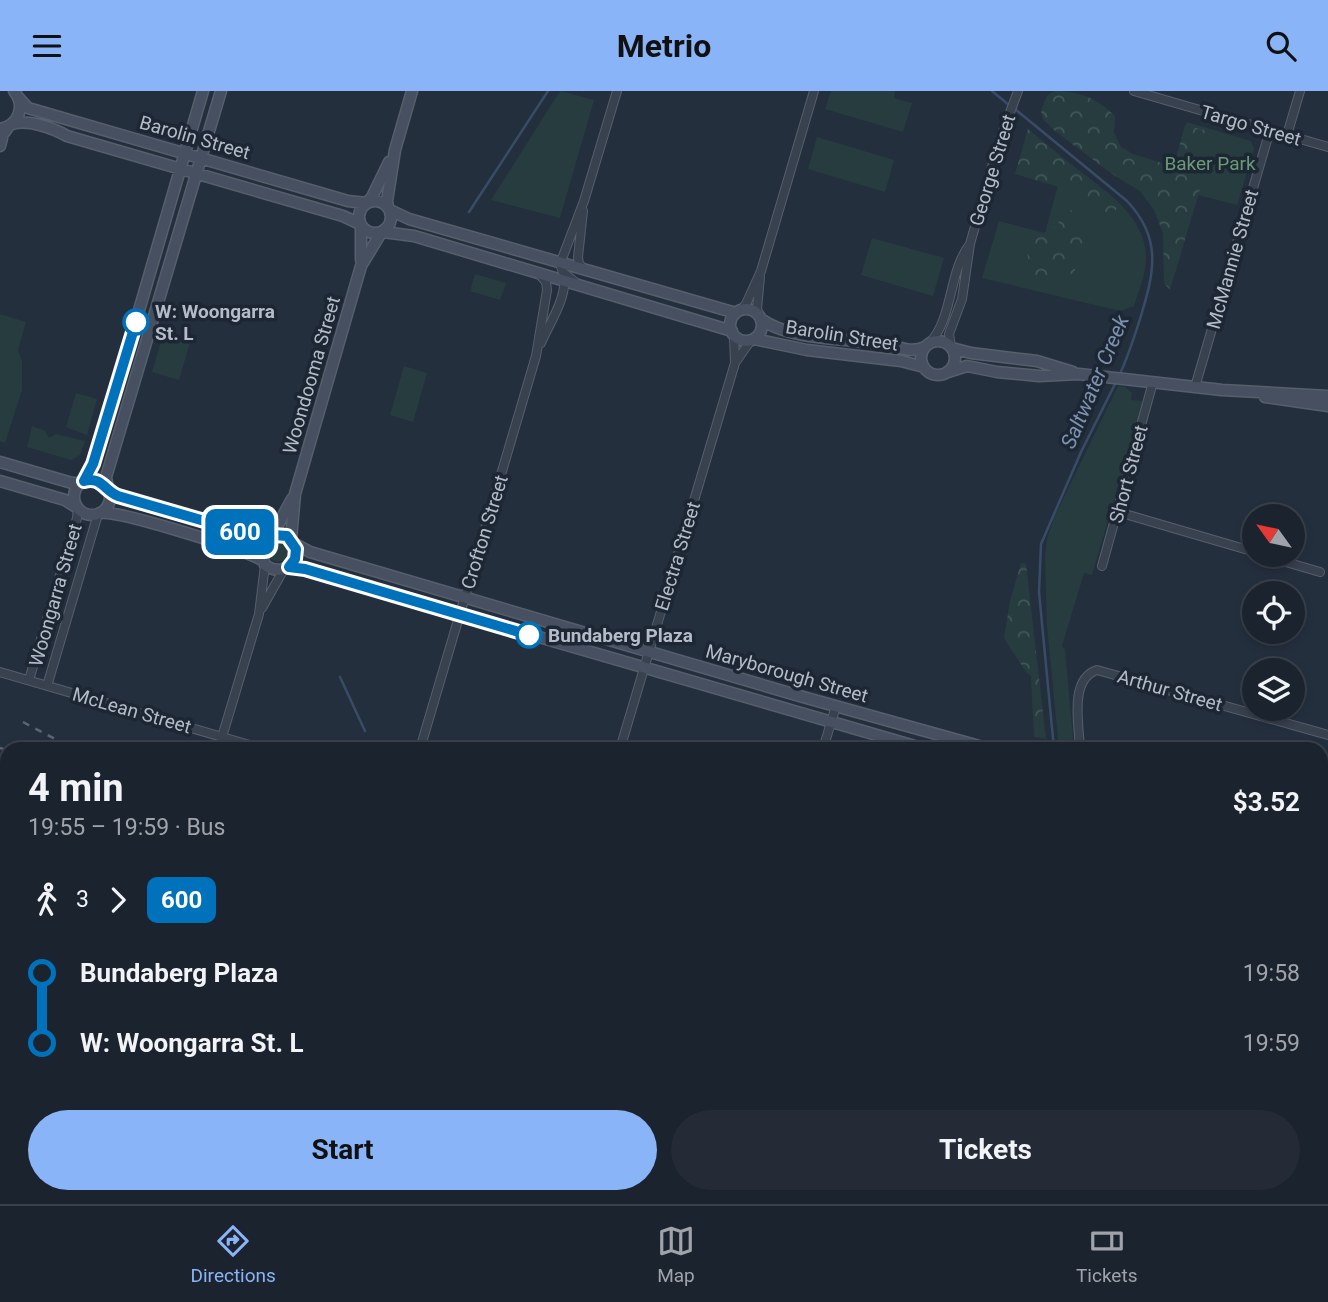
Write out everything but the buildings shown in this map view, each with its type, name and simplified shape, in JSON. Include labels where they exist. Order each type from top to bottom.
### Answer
[{"type":"street","points":[[77,507],[75,491],[91,471],[100,444],[203,91]]},
{"type":"street","points":[[99,514],[109,501],[107,477],[221,91]]},
{"type":"street","points":[[382,232],[390,222],[387,201],[395,150],[412,91]]},
{"type":"street","points":[[560,264],[584,201],[617,91]]},
{"type":"street","points":[[733,334],[731,322],[746,304],[761,271],[814,91]]},
{"type":"street","name":"Targo Street","points":[[1134,91],[1328,147]]},
{"type":"street","points":[[1287,135],[1300,91]]},
{"type":"street","name":"George Street","points":[[951,347],[949,334],[962,299],[970,244],[1016,93]]},
{"type":"street","points":[[0,146],[7,126],[20,112],[17,94]]},
{"type":"street","name":"Barolin Street","points":[[17,94],[27,108],[348,201],[367,203]]},
{"type":"street","points":[[60,132],[64,119]]},
{"type":"street","name":"Barolin Street","points":[[7,126],[24,122],[60,132],[343,216],[361,225]]},
{"type":"street","name":"McMannie Street","points":[[1195,387],[1270,131]]},
{"type":"street","points":[[395,150],[372,197],[360,210],[361,225],[368,232],[403,233],[733,334],[742,341],[753,339],[761,329],[757,309],[761,271]]},
{"type":"street","points":[[584,201],[578,257],[581,267],[588,272]]},
{"type":"street","points":[[367,203],[381,202],[409,219],[588,272],[738,312],[751,310],[760,318]]},
{"type":"street","name":"Woondooma Street","points":[[361,225],[361,266]]},
{"type":"street","name":"Woondooma Street","points":[[293,541],[295,494],[361,266],[382,232]]},
{"type":"street","name":"George Street","points":[[927,345],[936,334],[962,254],[970,244]]},
{"type":"street","points":[[543,259],[559,271],[565,281]]},
{"type":"street","points":[[560,264],[568,277],[579,285]]},
{"type":"street","name":"Crofton Street","points":[[534,272],[543,278],[547,290],[536,356]]},
{"type":"street","name":"Crofton Street","points":[[422,742],[536,356],[565,281]]},
{"type":"street","points":[[143,297],[159,301]]},
{"type":"street","name":"Barolin Street","points":[[760,318],[777,327],[813,336],[886,344],[906,350],[927,345]]},
{"type":"street","name":"Electra Street","points":[[622,742],[734,363],[733,334]]},
{"type":"street","name":"Barolin Street","points":[[753,339],[807,351],[924,366]]},
{"type":"street","name":"Electra Street","points":[[734,363],[753,339]]},
{"type":"street","points":[[1079,373],[1039,376],[967,366],[936,375],[924,366],[921,356],[927,345],[943,342],[971,353],[1037,361],[1079,373],[1222,390],[1328,407]]},
{"type":"street","points":[[948,372],[955,358],[951,347]]},
{"type":"street","name":"Short Street","points":[[1102,566],[1153,382]]},
{"type":"street","points":[[1222,390],[1328,396]]},
{"type":"street","points":[[100,444],[115,448]]},
{"type":"street","points":[[0,462],[72,483],[89,479],[100,481],[108,490],[122,498],[246,533],[282,534],[293,541],[296,554],[259,614]]},
{"type":"street","points":[[0,481],[65,500],[87,515],[118,515],[242,551],[274,570],[286,568]]},
{"type":"street","name":"Woondooma Street","points":[[270,535],[295,494]]},
{"type":"street","name":"Woongarra Street","points":[[29,680],[77,518],[77,507]]},
{"type":"street","points":[[1118,512],[1242,548]]},
{"type":"street","name":"Woongarra Street","points":[[47,686],[99,514]]},
{"type":"street","points":[[222,737],[259,614],[263,562],[260,550],[270,535]]},
{"type":"street","name":"Maryborough Street","points":[[293,541],[310,552],[965,742]]},
{"type":"street","points":[[1303,567],[1320,572]]},
{"type":"street","name":"Maryborough Street","points":[[286,568],[305,569],[899,742]]},
{"type":"street","name":"Arthur Street","points":[[1080,742],[1079,688],[1087,674],[1097,670],[1328,735]]},
{"type":"street","name":"McLean Street","points":[[0,672],[239,742]]},
{"type":"street","points":[[824,742],[836,706]]},
{"type":"green space","points":[[560,91],[594,100],[560,218],[491,200]]},
{"type":"green space","points":[[831,91],[895,91],[894,98],[912,103],[903,132],[825,109]]},
{"type":"green space","points":[[1054,91],[1072,92],[1094,100],[1115,116],[1114,133],[1121,147],[1133,154],[1162,163],[1176,158],[1185,125],[1204,130],[1213,138],[1205,154],[1203,179],[1170,290],[1164,283],[1163,233],[1154,210],[1140,191],[1112,174],[1043,119],[1041,111],[1047,96]]},
{"type":"green space","name":"Baker Park","points":[[1187,122],[1251,141],[1254,149],[1237,205],[1167,187]]},
{"type":"green space","points":[[1028,129],[1119,204],[1113,215],[1080,203],[1069,190],[1015,174]]},
{"type":"green space","points":[[817,137],[894,160],[885,192],[808,169]]},
{"type":"green space","points":[[1065,159],[1117,201],[1138,227],[1146,258],[1144,276],[1134,306],[1120,311],[982,278],[999,221],[1045,233]]},
{"type":"green space","points":[[1065,201],[1087,234],[1074,273],[1053,279],[1037,277],[1032,274],[1027,253],[1030,241],[1058,225],[1061,211],[1059,207]]},
{"type":"green space","points":[[872,238],[944,258],[933,296],[861,275]]},
{"type":"green space","points":[[475,274],[506,283],[500,300],[470,291]]},
{"type":"green space","points":[[0,314],[26,322],[18,350],[22,361],[22,390],[5,443],[0,441]]},
{"type":"green space","points":[[163,335],[190,343],[179,380],[152,372]]},
{"type":"green space","points":[[404,366],[427,373],[413,422],[390,415]]},
{"type":"green space","points":[[1118,386],[1125,387],[1132,393],[1131,400],[1143,401],[1092,575],[1084,573],[1062,646],[1065,649],[1073,742],[1058,742],[1047,626],[1045,555],[1054,518]]},
{"type":"green space","points":[[76,393],[97,399],[87,435],[66,427]]},
{"type":"green space","points":[[32,426],[45,431],[49,438],[56,434],[85,441],[80,455],[71,460],[27,447]]},
{"type":"green space","points":[[278,542],[285,545],[288,552],[285,559],[278,562],[271,559],[268,552],[271,545]]},
{"type":"green space","points":[[1021,563],[1026,564],[1046,739],[1034,737],[1031,676],[1004,638],[1010,601]]},
{"type":"waterway","points":[[469,212],[548,91]]},
{"type":"waterway","name":"Saltwater Creek","points":[[992,91],[1009,105]]},
{"type":"waterway","name":"Saltwater Creek","points":[[1015,109],[1127,201],[1146,229],[1151,243],[1152,271],[1145,302],[1119,376]]},
{"type":"waterway","name":"Saltwater Creek","points":[[1053,742],[1039,592],[1041,544],[1081,452],[1116,382]]},
{"type":"waterway","points":[[340,677],[365,731]]},
{"type":"railway","points":[[23,722],[61,742]]},
{"type":"bus line","name":"600","points":[[136,322],[93,464],[84,481],[100,481],[118,496],[246,533],[268,536],[282,534],[295,544],[295,559],[289,567],[305,569],[529,635]]},
{"type":"place","name":"W: Woongarra St. L","points":[[136,322]]},
{"type":"place","name":"Bundaberg Plaza","points":[[529,635]]}]
